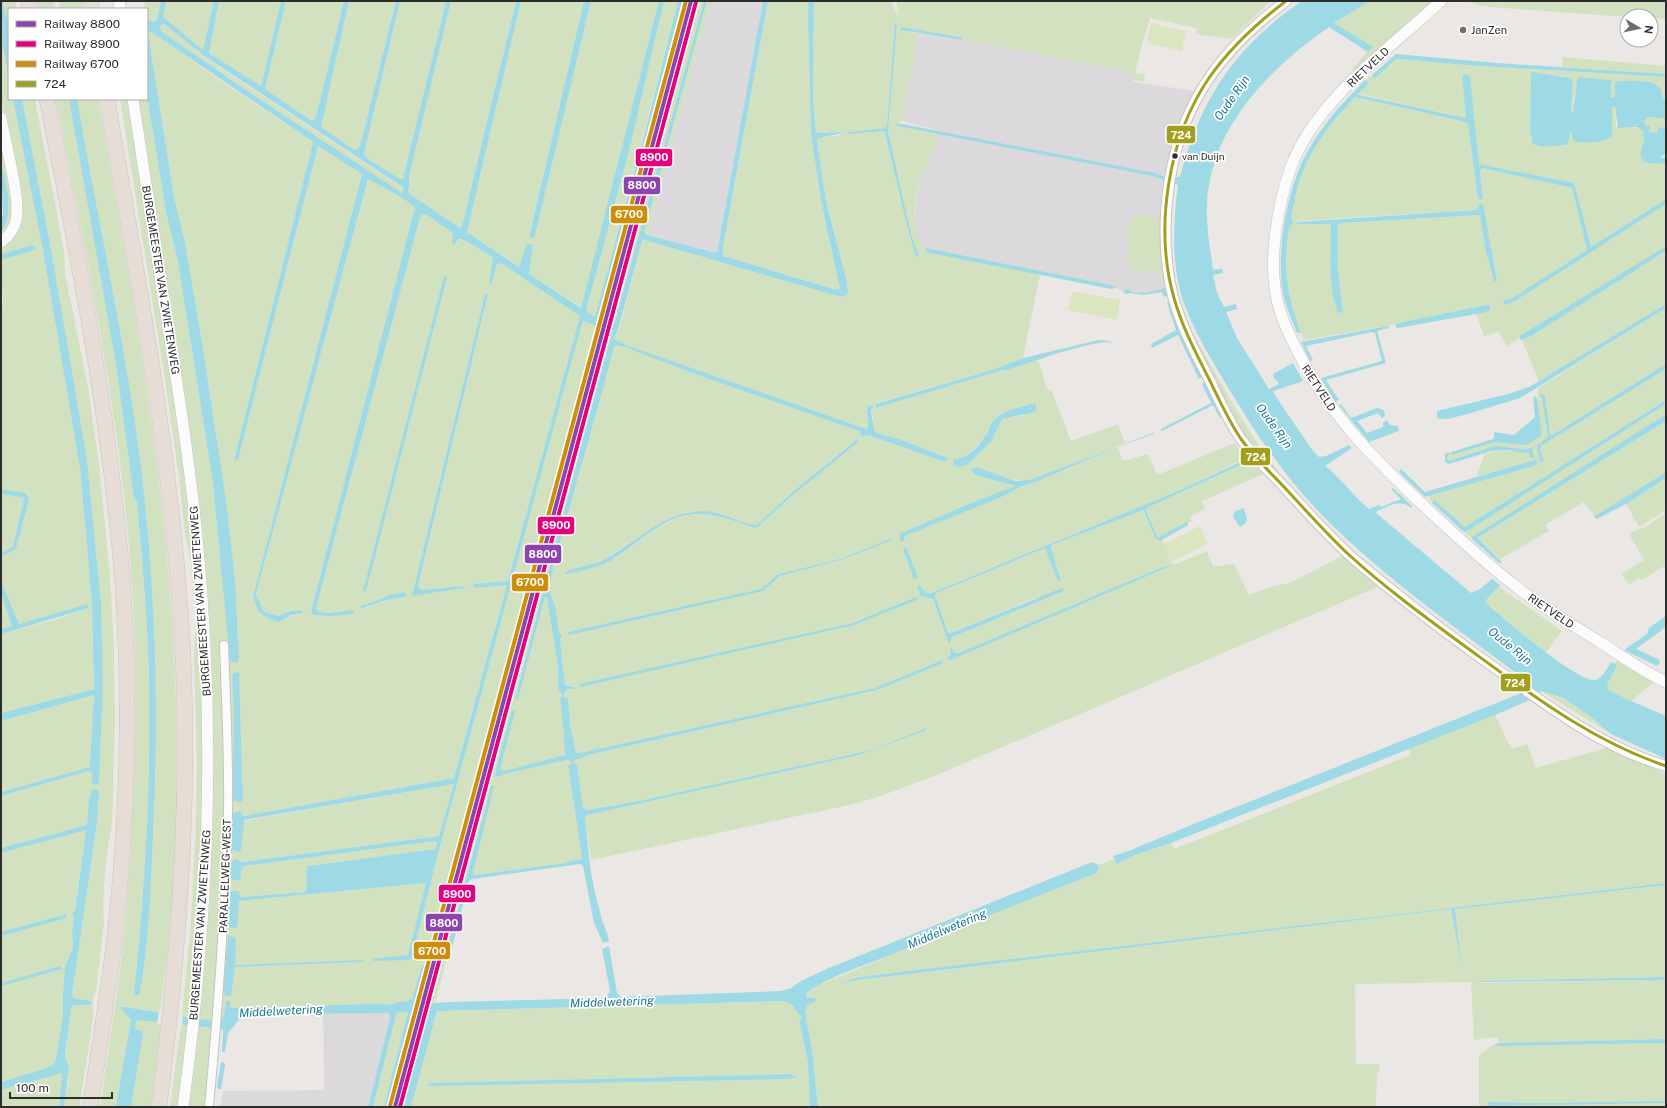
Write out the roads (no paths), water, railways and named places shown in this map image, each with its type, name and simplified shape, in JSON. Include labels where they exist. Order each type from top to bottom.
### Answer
[{"type":"highway","points":[[47,100],[91,336],[107,432],[116,506],[123,590],[126,663],[125,799],[117,916],[108,993],[90,1107]]},
{"type":"highway","points":[[107,100],[147,338],[170,496],[179,594],[184,677],[185,795],[180,900],[172,1003],[159,1107]]},
{"type":"main road","name":"RIETVELD","points":[[1441,1],[1392,44],[1328,106],[1301,147],[1291,166],[1279,213],[1274,265],[1276,294],[1286,328],[1304,364],[1325,399],[1347,428],[1422,504],[1461,540],[1519,589],[1578,629],[1666,682]]},
{"type":"main road","name":"BURGEMEESTER VAN ZWIETENWEG","points":[[132,100],[186,436],[197,532],[203,611],[208,713],[208,820],[205,882],[195,1008],[182,1107]]},
{"type":"main road","points":[[1,118],[15,191],[17,212],[13,229],[1,242]]},
{"type":"street","points":[[1286,1],[1240,42],[1220,64],[1201,90],[1180,137],[1171,174],[1166,202],[1166,250],[1170,283],[1176,306],[1200,363],[1240,438],[1321,527],[1354,559],[1456,640],[1536,698],[1577,725],[1626,751],[1666,766]]},
{"type":"street","name":"PARALLELWEG-WEST","points":[[209,1107],[223,932],[228,813],[228,742],[224,645]]},
{"type":"water","points":[[1,1],[3,1],[8,25],[8,73],[1,37]]},
{"type":"water","points":[[161,1],[166,1],[163,17],[203,50],[214,1],[219,1],[209,53],[261,86],[281,1],[286,1],[265,89],[312,121],[316,117],[344,1],[349,1],[321,127],[355,150],[360,146],[396,1],[400,1],[364,154],[368,159],[400,179],[403,179],[446,1],[451,1],[409,177],[408,191],[410,194],[460,228],[462,226],[516,1],[521,1],[467,232],[519,267],[527,243],[533,245],[529,274],[581,308],[659,1],[664,1],[629,151],[586,311],[595,317],[643,140],[678,1],[682,1],[608,299],[601,321],[601,323],[610,325],[615,321],[704,1],[707,1],[644,232],[647,235],[715,253],[717,252],[763,1],[768,1],[722,253],[724,256],[837,290],[840,289],[821,201],[811,135],[808,1],[814,1],[813,98],[816,133],[843,133],[819,138],[817,140],[826,201],[846,278],[848,292],[845,296],[841,297],[644,240],[642,241],[618,330],[614,338],[626,345],[866,429],[868,427],[867,407],[873,405],[871,410],[874,430],[877,433],[902,440],[948,458],[945,462],[868,435],[862,437],[860,432],[856,430],[695,374],[625,347],[614,346],[554,563],[552,576],[547,583],[547,587],[555,605],[559,633],[562,635],[560,640],[565,685],[575,687],[575,689],[568,689],[564,693],[564,697],[568,698],[570,723],[575,750],[576,753],[579,753],[875,688],[942,660],[943,663],[877,690],[588,755],[573,761],[574,764],[577,764],[583,808],[586,810],[639,801],[858,753],[874,749],[926,728],[927,730],[859,755],[587,815],[585,818],[590,866],[602,920],[609,939],[608,942],[603,943],[594,923],[583,866],[580,864],[472,879],[469,881],[450,955],[446,954],[491,786],[494,786],[473,873],[474,875],[564,863],[581,859],[582,857],[568,766],[571,764],[571,761],[567,760],[503,774],[499,777],[495,776],[512,710],[515,711],[500,769],[503,771],[565,755],[560,699],[562,694],[558,691],[558,668],[547,597],[545,597],[518,699],[515,699],[612,333],[611,328],[595,328],[594,325],[584,321],[582,323],[440,846],[412,958],[409,960],[373,961],[373,959],[408,955],[426,883],[239,901],[237,927],[231,928],[228,926],[230,893],[232,891],[239,891],[240,897],[306,892],[307,866],[436,849],[437,843],[434,841],[244,866],[242,868],[240,881],[231,879],[231,862],[235,859],[243,862],[439,836],[454,784],[244,820],[241,850],[238,852],[231,849],[233,813],[240,811],[244,816],[454,778],[507,585],[475,588],[473,584],[508,581],[580,316],[501,263],[497,264],[491,285],[489,284],[493,257],[462,239],[459,239],[454,245],[452,243],[453,233],[427,215],[421,214],[316,608],[318,611],[328,613],[353,610],[354,614],[330,616],[311,615],[415,207],[401,197],[368,179],[256,594],[264,612],[278,616],[291,611],[301,610],[303,613],[291,615],[278,622],[261,614],[253,597],[362,174],[318,146],[238,460],[234,461],[313,142],[150,31],[148,33],[148,19],[152,22],[157,20]],"holes":[[[164,24],[204,56],[404,188],[402,193],[255,96],[162,32],[159,27]]]},
{"type":"water","points":[[584,1],[591,1],[534,239],[529,237]]},
{"type":"water","name":"Oude Rijn","points":[[1302,1],[1370,1],[1334,23],[1373,47],[1368,52],[1329,27],[1285,62],[1265,81],[1247,102],[1219,149],[1211,175],[1207,203],[1208,229],[1213,270],[1222,269],[1223,273],[1213,275],[1217,293],[1224,307],[1236,304],[1237,309],[1226,312],[1237,338],[1269,389],[1279,384],[1276,379],[1274,379],[1273,374],[1293,363],[1303,381],[1273,391],[1276,397],[1313,451],[1319,457],[1326,456],[1349,445],[1352,448],[1325,466],[1337,476],[1369,509],[1379,505],[1381,507],[1401,499],[1391,489],[1393,488],[1412,506],[1411,508],[1407,505],[1399,503],[1386,507],[1377,511],[1376,513],[1471,593],[1480,589],[1492,579],[1500,585],[1485,601],[1490,607],[1558,661],[1585,678],[1595,680],[1598,679],[1611,662],[1617,665],[1607,685],[1609,690],[1666,716],[1666,759],[1611,734],[1591,717],[1564,698],[1541,691],[1528,701],[1495,715],[1171,843],[1135,855],[1117,864],[1113,856],[1519,694],[1532,685],[1424,604],[1372,562],[1309,502],[1272,456],[1250,423],[1211,358],[1193,326],[1184,303],[1177,275],[1174,245],[1178,185],[1153,176],[897,126],[897,123],[1155,173],[1166,177],[1180,177],[1188,149],[1198,123],[1210,99],[1224,77],[1240,56],[1258,37],[1279,18]]},
{"type":"water","points":[[895,22],[897,26],[888,131],[911,234],[919,256],[916,257],[884,131],[849,134],[849,132],[884,128],[887,125]]},
{"type":"water","points":[[902,27],[963,38],[961,40],[902,30],[900,29]]},
{"type":"water","points":[[148,33],[174,197],[185,243],[202,343],[226,500],[235,580],[238,662],[231,662],[230,660],[213,483],[178,262],[166,212],[148,100]]},
{"type":"water","points":[[1396,54],[1497,63],[1666,74],[1666,77],[1465,65],[1399,59],[1395,60],[1374,78],[1372,75]]},
{"type":"water","points":[[1533,72],[1571,78],[1573,81],[1571,113],[1573,112],[1577,80],[1580,77],[1611,80],[1611,98],[1615,97],[1615,83],[1617,81],[1640,81],[1657,85],[1660,88],[1663,99],[1666,99],[1666,119],[1648,117],[1644,122],[1647,126],[1650,126],[1649,132],[1657,133],[1658,127],[1666,128],[1666,155],[1661,156],[1661,158],[1666,158],[1666,164],[1647,163],[1642,160],[1640,154],[1644,140],[1643,131],[1637,127],[1618,128],[1615,106],[1612,106],[1612,137],[1608,139],[1587,143],[1577,142],[1573,140],[1571,132],[1566,145],[1543,147],[1533,144],[1530,133],[1531,73]]},
{"type":"water","points":[[1464,74],[1470,77],[1479,164],[1574,183],[1591,247],[1666,199],[1666,204],[1531,291],[1511,303],[1504,305],[1504,300],[1511,299],[1587,250],[1572,188],[1482,168],[1480,171],[1483,199],[1478,199],[1468,125],[1466,122],[1355,97],[1318,143],[1307,163],[1297,190],[1291,219],[1293,221],[1289,228],[1286,269],[1292,306],[1301,333],[1297,333],[1283,293],[1281,277],[1282,243],[1291,192],[1302,162],[1314,140],[1343,103],[1365,80],[1369,83],[1358,94],[1359,95],[1466,118],[1462,76]]},
{"type":"water","points":[[13,100],[22,100],[50,243],[87,459],[101,603],[103,685],[99,783],[95,785],[92,782],[92,773],[89,771],[1,796],[1,792],[90,767],[94,695],[1,721],[1,713],[94,689],[92,604],[80,468],[43,251]]},
{"type":"water","points":[[69,100],[77,100],[123,346],[136,429],[148,530],[152,581],[156,683],[155,784],[148,934],[140,993],[136,996],[134,993],[144,876],[148,797],[148,657],[137,502],[134,498],[116,365]]},
{"type":"water","points":[[1,160],[7,187],[9,206],[8,215],[1,232],[1,218],[3,214]]},
{"type":"water","points":[[1479,204],[1483,204],[1496,282],[1494,281],[1486,252],[1480,215],[1341,223],[1338,225],[1338,270],[1343,312],[1338,313],[1332,292],[1331,281],[1331,224],[1297,224],[1297,222],[1476,210],[1479,207]]},
{"type":"water","points":[[33,245],[36,248],[35,250],[1,260],[1,254]]},
{"type":"water","points":[[1666,246],[1666,251],[1531,336],[1522,340],[1520,339],[1520,336]]},
{"type":"water","points":[[926,248],[1117,287],[1111,289],[925,252]]},
{"type":"water","points":[[444,276],[447,277],[366,591],[363,591]]},
{"type":"water","points":[[1165,288],[1167,296],[1164,297],[1162,292],[1143,295],[1130,293],[1126,294],[1123,292],[1126,289],[1146,293]]},
{"type":"water","points":[[485,294],[488,294],[418,586],[421,590],[465,586],[465,588],[412,596]]},
{"type":"water","points":[[1167,303],[1170,303],[1181,333],[1202,377],[1199,379],[1178,335],[1152,348],[1151,344],[1176,330]]},
{"type":"water","points":[[1666,304],[1666,308],[1520,398],[1447,419],[1439,419],[1437,417],[1437,411],[1508,394],[1529,387]]},
{"type":"water","points":[[1490,305],[1490,310],[1487,312],[1398,328],[1395,327],[1396,324],[1408,321]]},
{"type":"water","points":[[1388,326],[1389,328],[1377,331],[1386,363],[1326,380],[1339,400],[1335,402],[1321,378],[1382,361],[1375,333],[1372,332],[1306,346],[1313,360],[1310,361],[1301,342]]},
{"type":"water","points":[[1099,340],[1109,341],[1114,344],[1107,342],[1092,344],[1058,353],[1007,370],[876,408],[875,404],[995,369],[1023,358]]},
{"type":"water","points":[[1666,364],[1666,369],[1541,446],[1540,449],[1544,460],[1540,461],[1537,445],[1548,437],[1542,397],[1540,397],[1540,394],[1545,395],[1550,435],[1552,435]]},
{"type":"water","points":[[1205,382],[1223,416],[1220,418],[1213,405],[1162,431],[1161,429],[1211,403],[1202,384]]},
{"type":"water","points":[[1535,396],[1537,399],[1542,435],[1527,445],[1495,442],[1452,455],[1451,452],[1493,439],[1494,432],[1514,435],[1535,417],[1533,398]]},
{"type":"water","points":[[1666,400],[1666,404],[1469,530],[1464,532],[1432,503],[1434,500],[1465,527]]},
{"type":"water","points":[[1035,403],[1037,409],[1035,412],[1002,419],[991,442],[967,465],[958,467],[954,465],[954,459],[967,455],[978,445],[986,436],[997,417],[1010,410]]},
{"type":"water","points":[[1341,404],[1351,418],[1377,408],[1384,410],[1385,416],[1382,418],[1378,413],[1357,421],[1367,433],[1383,427],[1383,423],[1387,420],[1390,425],[1398,426],[1399,431],[1369,442],[1339,405]]},
{"type":"water","points":[[1666,414],[1666,421],[1477,538],[1502,562],[1499,563],[1472,539],[1472,537]]},
{"type":"water","points":[[1153,433],[1154,434],[1117,447],[1023,486],[999,498],[905,536],[904,541],[901,542],[899,534],[983,498],[1016,486],[975,475],[970,470],[976,467],[1015,481],[1032,479]]},
{"type":"water","points":[[856,440],[859,441],[792,496],[758,527],[754,528],[725,518],[710,515],[695,514],[683,516],[650,532],[610,561],[588,569],[566,574],[564,573],[571,569],[599,562],[611,556],[656,526],[668,519],[680,515],[703,511],[724,515],[745,523],[754,525],[758,524],[790,494]]},
{"type":"water","points":[[1495,446],[1524,449],[1532,448],[1534,458],[1530,458],[1529,452],[1521,453],[1509,450],[1492,451],[1449,464],[1445,462],[1445,454],[1449,452],[1447,457],[1449,461]]},
{"type":"water","points":[[1243,458],[1249,461],[1147,508],[1146,510],[1157,536],[1159,537],[1187,522],[1188,523],[1188,525],[1162,540],[1158,540],[1155,537],[1143,510],[1052,545],[1051,548],[1061,580],[1058,581],[1045,548],[936,593],[935,596],[948,633],[951,633],[1062,588],[1064,591],[952,637],[950,643],[948,642],[933,599],[921,596],[917,587],[920,585],[925,593],[931,593],[1178,491],[1242,461]]},
{"type":"water","points":[[1535,460],[1537,465],[1425,497],[1399,472],[1401,469],[1425,492]]},
{"type":"water","points":[[1666,472],[1666,478],[1626,504],[1597,519],[1595,518],[1595,516]]},
{"type":"water","points":[[1,489],[26,493],[29,499],[16,549],[1,557],[1,553],[13,547],[24,498],[1,494]]},
{"type":"water","points":[[1244,508],[1247,519],[1245,524],[1240,527],[1233,517],[1234,512]]},
{"type":"water","points":[[892,538],[892,540],[844,559],[780,576],[763,591],[568,634],[568,632],[761,589],[779,574],[843,558]]},
{"type":"water","points":[[906,547],[918,577],[916,579],[914,579],[903,549]]},
{"type":"water","points":[[1173,565],[951,660],[947,659],[951,653],[950,649],[952,648],[955,653],[959,653],[1160,568]]},
{"type":"water","points":[[1,581],[19,624],[87,604],[89,608],[1,634],[1,629],[12,626],[1,593]]},
{"type":"water","points":[[405,592],[406,597],[386,600],[361,609],[360,606],[390,595]]},
{"type":"water","points":[[916,597],[917,600],[854,625],[580,687],[579,684],[853,623]]},
{"type":"water","points":[[1666,616],[1666,627],[1636,649],[1660,660],[1657,666],[1624,650],[1647,634],[1649,628]]},
{"type":"water","points":[[239,672],[243,800],[241,802],[233,801],[234,709],[232,680],[233,673]]},
{"type":"water","points":[[95,788],[99,790],[97,823],[72,995],[74,998],[92,1001],[91,1005],[72,1005],[65,1054],[69,1067],[64,1107],[59,1107],[62,1073],[1,1090],[1,1082],[47,1068],[55,1063],[63,1015],[65,966],[73,948],[72,932],[74,917],[72,914],[75,911],[86,830],[1,853],[1,848],[87,825],[89,799],[92,790]]},
{"type":"water","name":"Middelwetering","points":[[1092,862],[1098,865],[1099,868],[1097,873],[845,973],[822,983],[806,994],[807,998],[815,998],[815,1002],[807,1005],[805,1012],[812,1049],[818,1107],[810,1107],[808,1062],[799,1020],[802,1018],[792,1005],[783,1001],[437,1011],[411,1107],[403,1107],[428,1012],[425,1010],[427,1006],[435,1003],[606,998],[610,991],[602,949],[609,946],[617,993],[621,997],[781,991],[791,988],[801,981],[829,968]]},
{"type":"water","points":[[1666,883],[1666,885],[1455,909],[1462,970],[1451,909],[841,983],[859,977]]},
{"type":"water","points":[[67,914],[67,918],[1,936],[1,932]]},
{"type":"water","points":[[228,936],[236,939],[235,965],[364,960],[363,962],[235,967],[231,996],[225,996],[223,990]]},
{"type":"water","name":"Middelwetering","points":[[422,965],[425,966],[416,1001],[418,1004],[390,1107],[384,1107],[408,1012],[397,1012],[373,1107],[368,1107],[390,1018],[389,1014],[387,1013],[244,1014],[228,1033],[225,1052],[222,1052],[222,1029],[137,1020],[135,1029],[142,1031],[143,1033],[131,1107],[116,1107],[131,1020],[119,1006],[220,1022],[224,1015],[226,1001],[230,1001],[230,1008],[393,1004],[412,999]]},
{"type":"water","points":[[60,966],[62,969],[1,986],[1,983]]},
{"type":"water","points":[[1666,977],[1666,980],[1477,982],[1477,981]]},
{"type":"water","points":[[1666,1039],[1666,1043],[1493,1045],[1499,1043]]},
{"type":"water","points":[[221,1062],[224,1062],[225,1065],[221,1089],[218,1089],[217,1086]]},
{"type":"water","points":[[791,1074],[796,1077],[788,1079],[428,1086],[429,1083]]},
{"type":"water","points":[[1666,1101],[1666,1103],[1489,1106],[1487,1104],[1490,1102],[1542,1103]]},
{"type":"rail line","name":"6700","points":[[390,1106],[686,1]]},
{"type":"rail line","name":"8800","points":[[395,1107],[691,1]]},
{"type":"rail line","name":"8900","points":[[400,1107],[696,2]]},
{"type":"place","name":"JanZen","points":[[1463,30]]},
{"type":"place","name":"van Duijn","points":[[1175,156]]}]
